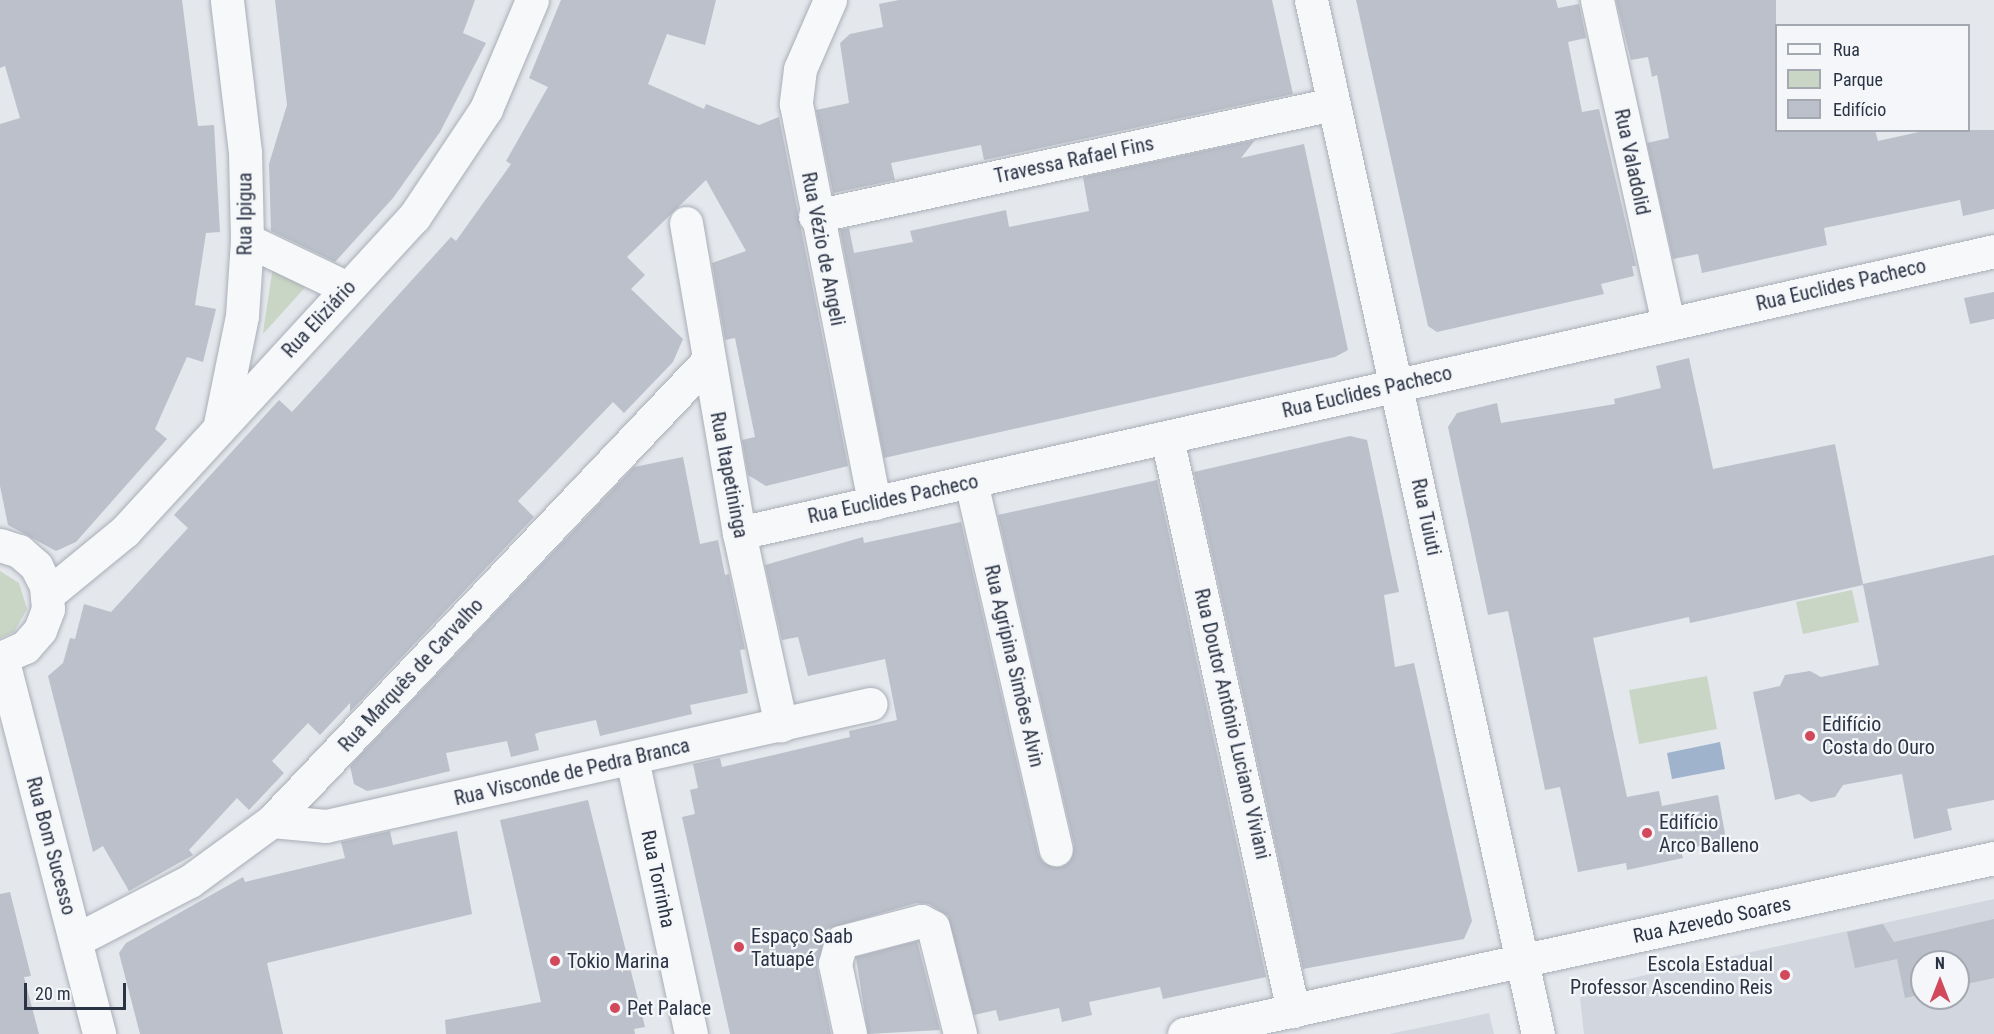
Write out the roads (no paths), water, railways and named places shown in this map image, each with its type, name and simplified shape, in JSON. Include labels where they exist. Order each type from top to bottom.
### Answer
[{"type":"street","name":"Rua Ipigua","points":[[219,427],[242,316],[247,240],[245,152],[227,0]]},
{"type":"street","name":"Rua Eliziário","points":[[47,595],[125,531],[414,217],[453,163],[486,109],[532,0]]},
{"type":"street","name":"Rua Vézio de Angeli","points":[[830,0],[795,88],[815,216],[874,503]]},
{"type":"street","name":"Rua Tuiuti","points":[[1311,0],[1398,385],[1538,1034]]},
{"type":"street","name":"Rua Valadolid","points":[[1597,0],[1668,324]]},
{"type":"street","name":"Travessa Rafael Fins","points":[[815,216],[1333,104]]},
{"type":"street","name":"Rua Itapetininga","points":[[686,223],[739,532],[781,725]]},
{"type":"street","points":[[247,240],[348,288]]},
{"type":"street","name":"Rua Euclides Pacheco","points":[[739,532],[971,482],[1994,251]]},
{"type":"street","name":"Rua Marquês de Carvalho","points":[[76,940],[190,881],[272,820],[708,361]]},
{"type":"street","name":"Rua Doutor Antônio Luciano Viviani","points":[[1167,438],[1293,1011]]},
{"type":"street","name":"Rua Agripina Simões Alvin","points":[[971,482],[1056,849]]},
{"type":"street","points":[[0,545],[19,551],[36,566],[47,595],[40,630],[25,647],[1,658]]},
{"type":"street","name":"Rua Bom Sucesso","points":[[1,658],[99,1034]]},
{"type":"street","name":"Rua Visconde de Pedra Branca","points":[[272,820],[326,826],[870,704]]},
{"type":"street","name":"Rua Torrinha","points":[[632,759],[691,1034]]},
{"type":"street","name":"Rua Azevedo Soares","points":[[1184,1034],[1249,1027],[1293,1011],[1994,858]]},
{"type":"street","points":[[850,1034],[835,964],[841,942],[921,921],[933,927],[960,1034]]},
{"type":"water","points":[[1720,742],[1725,769],[1672,779],[1667,753]]},
{"type":"place","name":"Edifício Costa do Ouro","points":[[1810,736]]},
{"type":"place","name":"Edifício Arco Balleno","points":[[1647,833]]},
{"type":"place","name":"Espaço Saab Tatuapé","points":[[739,947]]},
{"type":"place","name":"Tokio Marina","points":[[555,961]]},
{"type":"place","name":"Escola Estadual Professor Ascendino Reis","points":[[1785,975]]},
{"type":"place","name":"Pet Palace","points":[[615,1008]]}]
